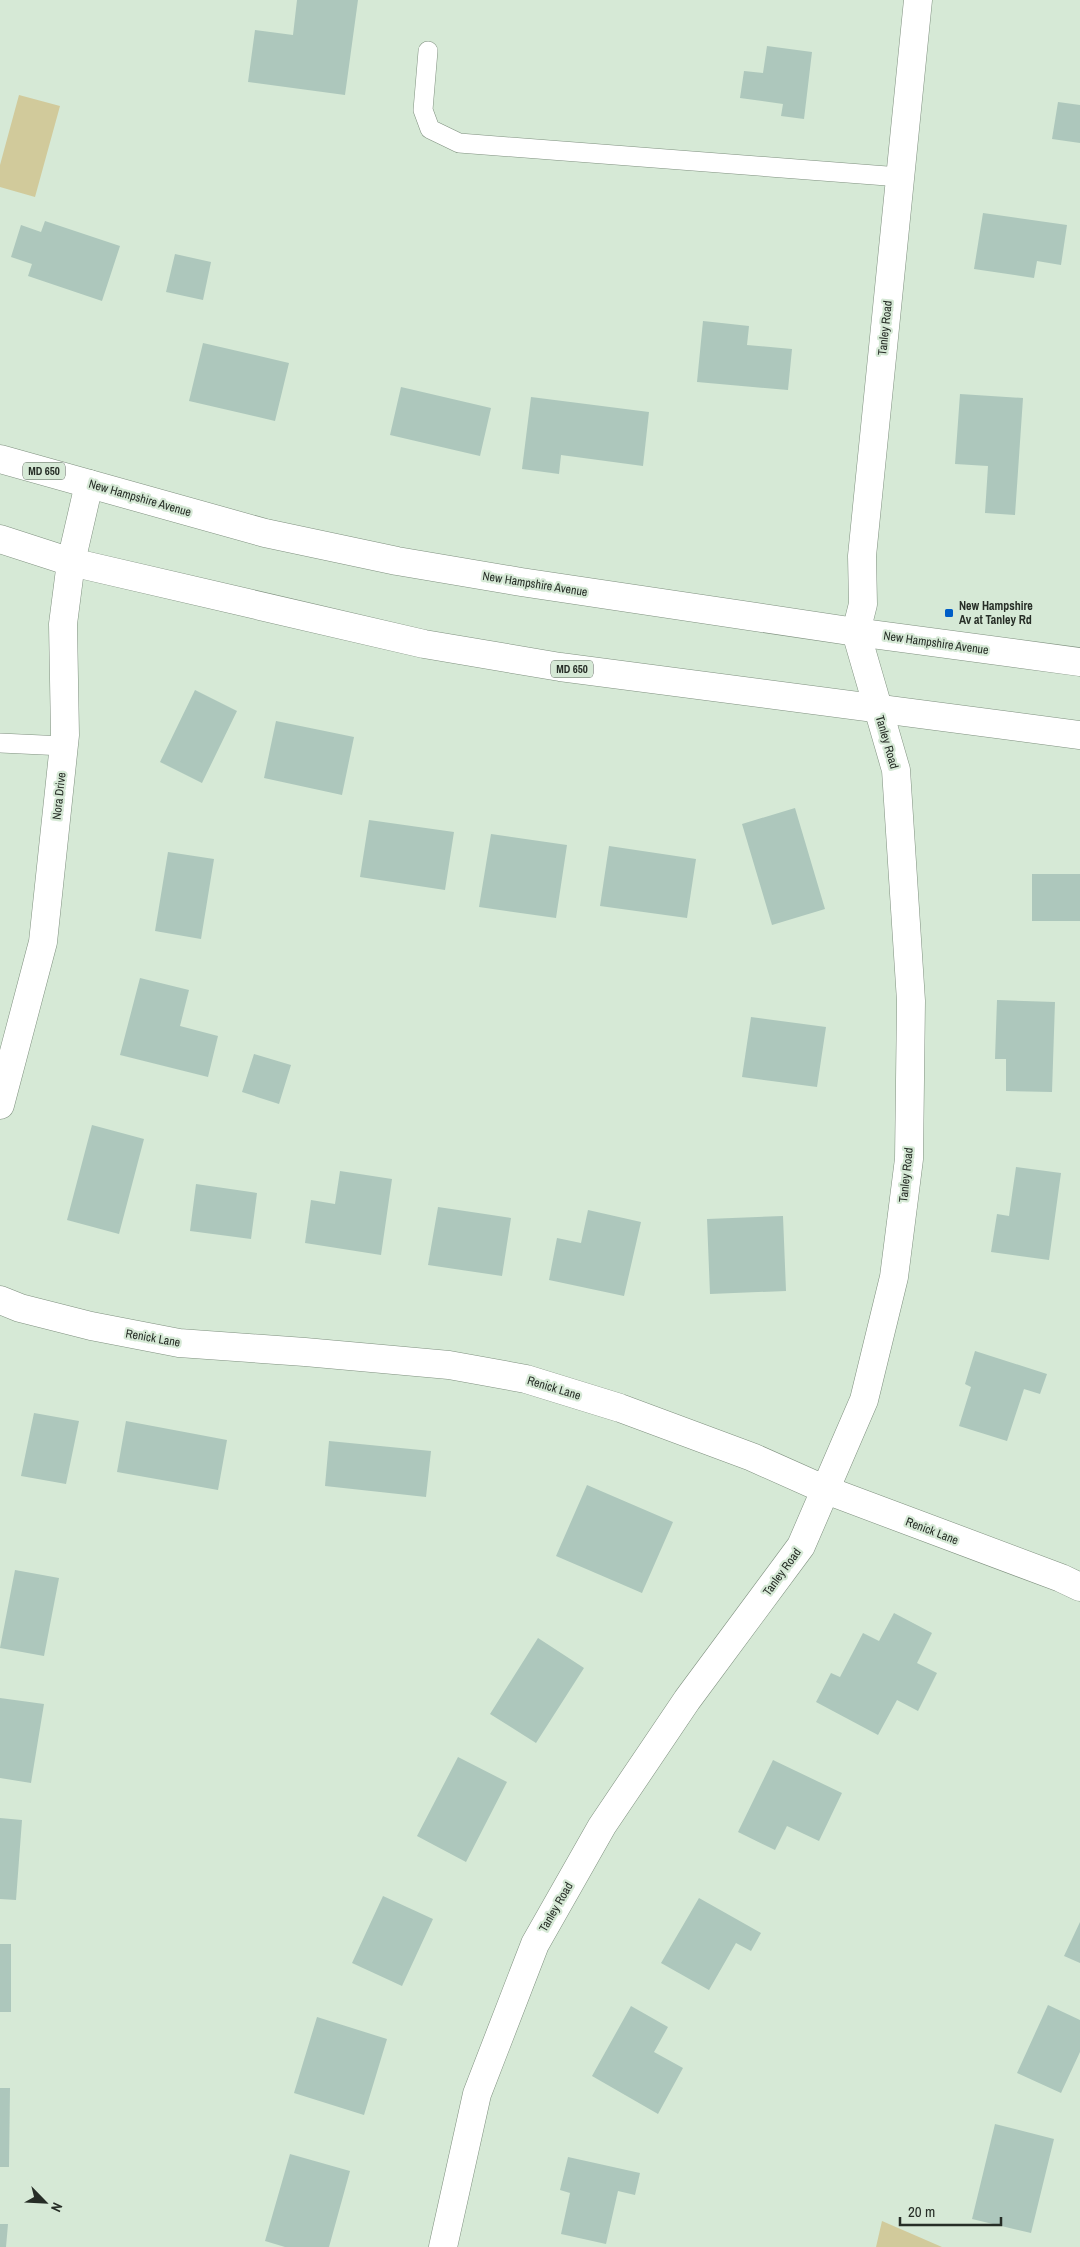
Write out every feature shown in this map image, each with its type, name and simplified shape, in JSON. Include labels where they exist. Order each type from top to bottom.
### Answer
[{"type":"street","name":"Tanley Road","points":[[443,2247],[477,2094],[535,1944],[602,1826],[687,1700],[801,1546],[864,1400],[894,1277],[909,1159],[911,1001],[896,770],[856,632],[863,604],[862,556],[918,0]]},
{"type":"street","name":"New Hampshire Avenue","points":[[0,458],[265,533],[398,561],[520,582],[856,632],[1080,662]]},
{"type":"street","name":"Nora Drive","points":[[0,1105],[43,942],[64,746],[63,624],[71,562],[89,484]]},
{"type":"street","name":"MD 650","points":[[0,539],[71,562],[424,644],[560,667],[878,710],[1080,734]]},
{"type":"street","name":"Renick Lane","points":[[0,1300],[20,1308],[91,1326],[179,1343],[449,1365],[526,1379],[629,1411],[752,1457],[826,1490],[1061,1578],[1080,1587]]},
{"type":"lane","points":[[428,51],[423,110],[430,129],[459,143],[900,177]]},
{"type":"lane","points":[[0,743],[64,746]]},
{"type":"shaded area","points":[[19,95],[60,106],[35,197],[0,187],[0,165]]},
{"type":"shaded area","points":[[882,2221],[942,2247],[876,2247]]},
{"type":"building","points":[[297,0],[358,0],[345,95],[248,82],[255,30],[293,35]]},
{"type":"building","points":[[767,46],[812,52],[804,119],[781,116],[783,104],[740,98],[744,71],[763,73]]},
{"type":"building","points":[[1058,102],[1080,105],[1080,143],[1052,139]]},
{"type":"building","points":[[983,213],[1067,225],[1061,265],[1037,261],[1034,278],[974,269]]},
{"type":"building","points":[[45,221],[120,246],[102,301],[28,276],[32,264],[11,257],[21,225],[41,232]]},
{"type":"building","points":[[175,254],[211,262],[203,300],[166,292]]},
{"type":"building","points":[[703,321],[749,326],[747,345],[792,349],[788,390],[697,382]]},
{"type":"building","points":[[203,343],[289,363],[275,421],[189,401]]},
{"type":"building","points":[[401,387],[491,408],[480,456],[390,435]]},
{"type":"building","points":[[960,394],[1023,398],[1015,515],[985,513],[988,466],[955,464]]},
{"type":"building","points":[[531,397],[649,412],[643,466],[561,455],[559,474],[522,469]]},
{"type":"building","points":[[195,690],[237,711],[202,783],[160,762]]},
{"type":"building","points":[[276,721],[354,737],[342,795],[264,778]]},
{"type":"building","points":[[795,808],[825,909],[772,925],[742,824]]},
{"type":"building","points":[[369,820],[454,832],[445,890],[360,877]]},
{"type":"building","points":[[491,834],[567,845],[556,918],[479,907]]},
{"type":"building","points":[[609,846],[696,859],[687,918],[600,906]]},
{"type":"building","points":[[168,852],[214,859],[201,939],[155,931]]},
{"type":"building","points":[[1032,874],[1080,874],[1080,921],[1032,921]]},
{"type":"building","points":[[140,978],[189,990],[180,1026],[218,1036],[208,1077],[120,1055]]},
{"type":"building","points":[[997,1000],[1055,1002],[1052,1092],[1006,1091],[1006,1059],[995,1059]]},
{"type":"building","points":[[751,1017],[826,1027],[817,1087],[742,1077]]},
{"type":"building","points":[[254,1054],[291,1065],[279,1104],[242,1092]]},
{"type":"building","points":[[92,1125],[144,1139],[119,1234],[67,1220]]},
{"type":"building","points":[[1016,1167],[1061,1173],[1049,1260],[991,1252],[997,1214],[1009,1216]]},
{"type":"building","points":[[340,1171],[392,1179],[381,1255],[305,1243],[311,1200],[335,1204]]},
{"type":"building","points":[[196,1184],[257,1193],[251,1239],[190,1231]]},
{"type":"building","points":[[438,1207],[511,1218],[502,1276],[428,1265]]},
{"type":"building","points":[[588,1210],[641,1222],[624,1296],[549,1280],[557,1238],[581,1243]]},
{"type":"building","points":[[783,1216],[786,1291],[710,1294],[707,1219]]},
{"type":"building","points":[[975,1351],[1047,1374],[1040,1394],[1024,1389],[1007,1441],[959,1426],[971,1387],[965,1384]]},
{"type":"building","points":[[34,1413],[79,1421],[66,1484],[21,1476]]},
{"type":"building","points":[[126,1421],[227,1440],[218,1490],[117,1472]]},
{"type":"building","points":[[329,1441],[431,1451],[426,1497],[325,1486]]},
{"type":"building","points":[[587,1485],[673,1522],[642,1593],[556,1556]]},
{"type":"building","points":[[15,1570],[59,1578],[44,1656],[0,1648]]},
{"type":"building","points":[[894,1613],[932,1633],[917,1663],[937,1673],[918,1711],[897,1700],[878,1735],[816,1702],[831,1673],[840,1677],[863,1633],[879,1641]]},
{"type":"building","points":[[538,1638],[584,1668],[536,1743],[490,1714]]},
{"type":"building","points":[[0,1698],[44,1704],[31,1783],[0,1778]]},
{"type":"building","points":[[458,1757],[507,1782],[466,1862],[417,1836]]},
{"type":"building","points":[[773,1760],[842,1793],[819,1841],[787,1826],[775,1850],[738,1832]]},
{"type":"building","points":[[0,1818],[22,1820],[16,1900],[0,1899]]},
{"type":"building","points":[[383,1896],[433,1919],[402,1986],[352,1963]]},
{"type":"building","points":[[699,1898],[761,1933],[751,1951],[736,1943],[709,1990],[661,1963]]},
{"type":"building","points":[[1080,1922],[1080,1963],[1064,1956]]},
{"type":"building","points":[[0,1944],[11,1944],[11,2012],[0,2012]]},
{"type":"building","points":[[1048,2005],[1080,2020],[1080,2052],[1061,2093],[1017,2073]]},
{"type":"building","points":[[631,2006],[668,2027],[654,2052],[683,2068],[658,2114],[592,2076]]},
{"type":"building","points":[[317,2017],[387,2039],[364,2115],[294,2093]]},
{"type":"building","points":[[0,2088],[10,2088],[9,2167],[0,2167]]},
{"type":"building","points":[[995,2124],[1054,2139],[1031,2233],[972,2219]]},
{"type":"building","points":[[290,2154],[350,2171],[329,2247],[285,2247],[265,2241]]},
{"type":"building","points":[[568,2157],[640,2173],[635,2195],[618,2191],[606,2244],[561,2234],[570,2193],[560,2190]]},
{"type":"building","points":[[0,2224],[8,2224],[6,2247],[0,2247]]},
{"type":"place","name":"New Hampshire Av at Tanley Rd","points":[[949,613]]}]
